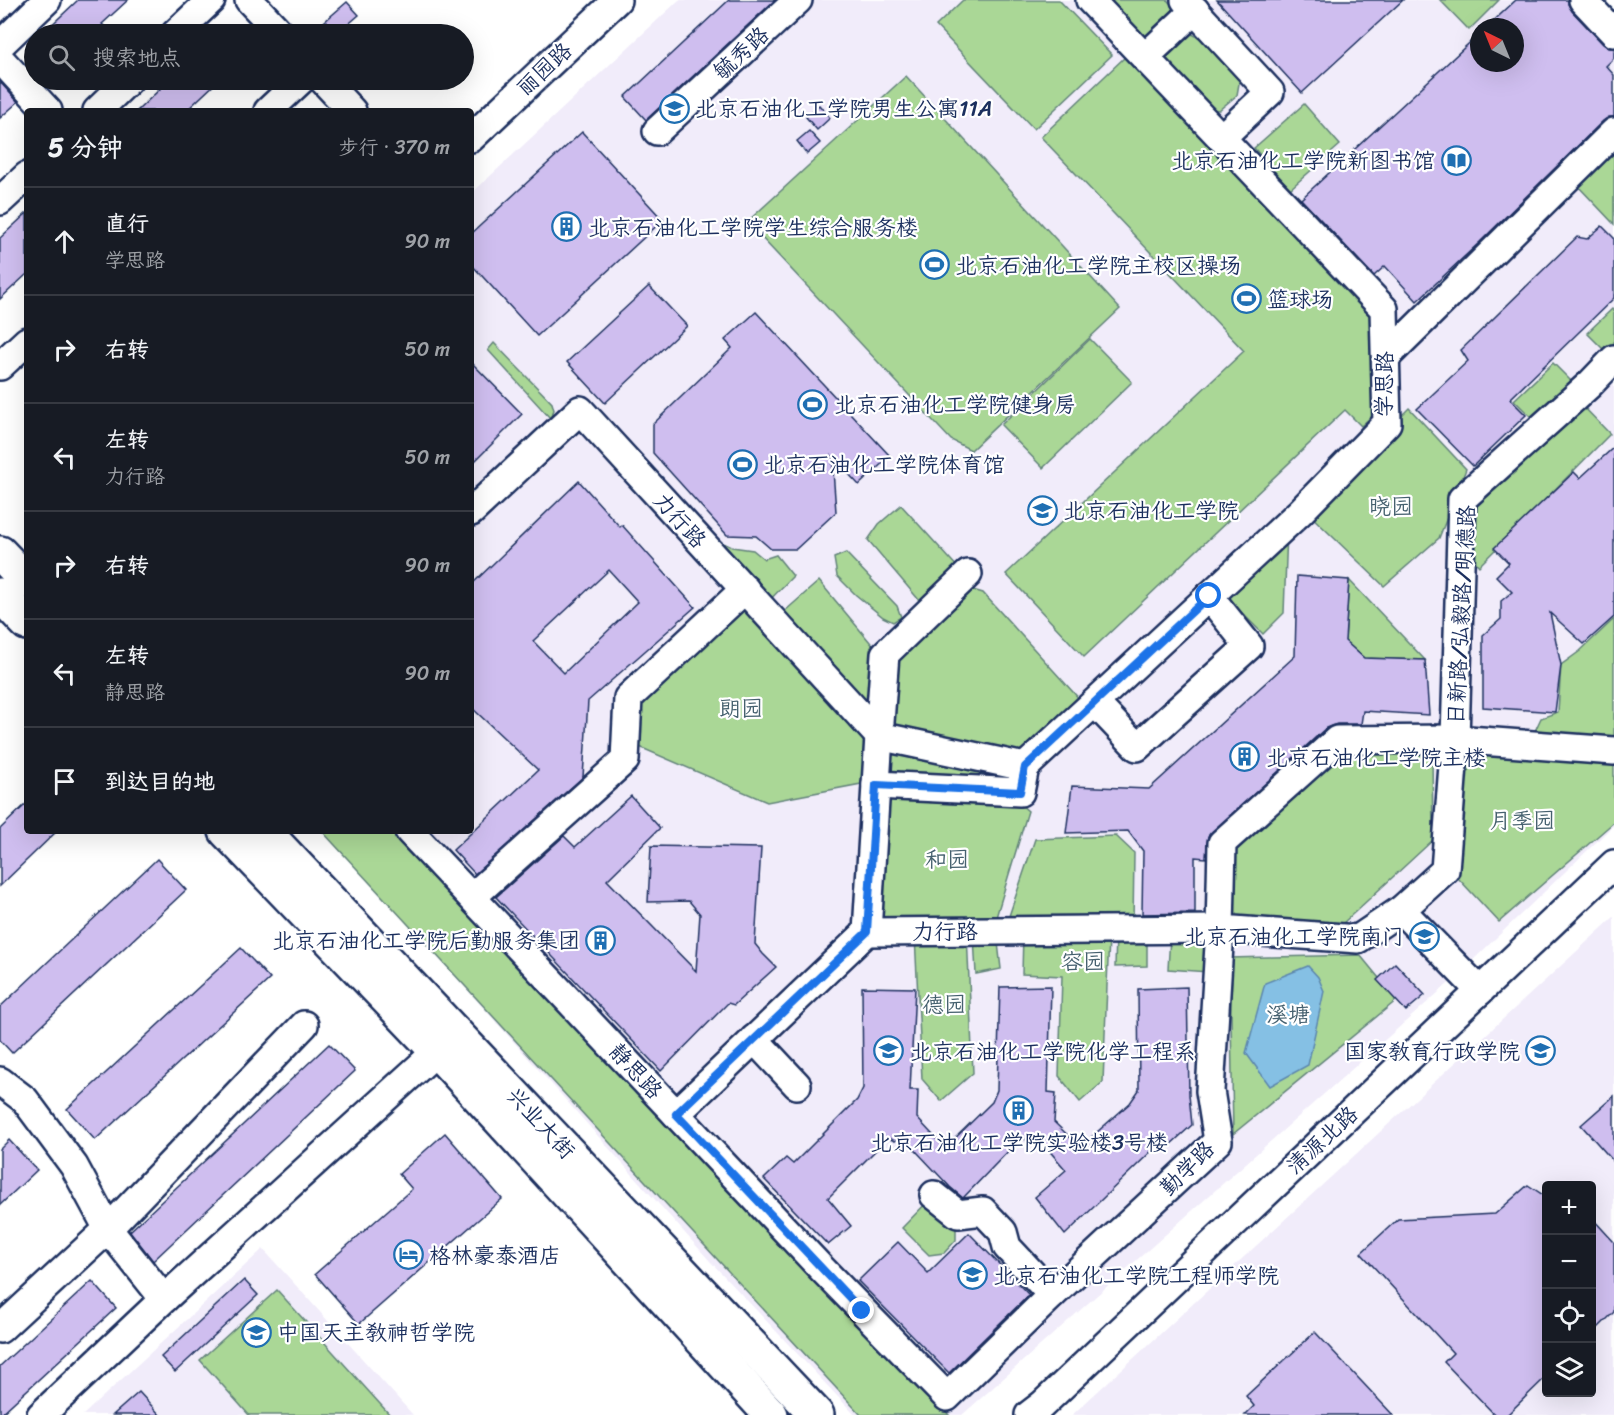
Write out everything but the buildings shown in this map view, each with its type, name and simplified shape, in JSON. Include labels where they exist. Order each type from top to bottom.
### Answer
[{"type":"main road","points":[[0,595],[24,620]]},
{"type":"main road","name":"兴业大街","points":[[229,834],[437,1052],[771,1415]]},
{"type":"main road","name":"兴业大街","points":[[267,834],[817,1415]]},
{"type":"street","points":[[0,45],[47,0]]},
{"type":"street","points":[[186,24],[211,0]]},
{"type":"street","points":[[249,0],[272,24]]},
{"type":"street","name":"丽园路","points":[[474,135],[617,0]]},
{"type":"street","name":"毓秀路","points":[[657,131],[798,0]]},
{"type":"street","name":"学思路","points":[[1025,767],[1300,512],[1387,423],[1384,309],[1090,0]]},
{"type":"street","points":[[1583,0],[1614,33]]},
{"type":"street","points":[[1145,57],[1190,5],[1270,92],[1221,138]]},
{"type":"street","points":[[0,59],[24,85]]},
{"type":"street","points":[[29,90],[45,108]]},
{"type":"street","points":[[100,108],[119,90]]},
{"type":"street","points":[[271,108],[290,90]]},
{"type":"street","points":[[332,90],[349,108]]},
{"type":"street","points":[[1386,357],[1614,132]]},
{"type":"street","points":[[0,201],[24,179]]},
{"type":"street","points":[[0,366],[24,344]]},
{"type":"street","name":"日新路/弘毅路/明德路","points":[[1614,360],[1462,499],[1455,739],[1614,751]]},
{"type":"street","name":"力行路","points":[[474,509],[580,410],[879,736]]},
{"type":"street","points":[[676,1114],[867,932],[885,654],[968,573]]},
{"type":"street","points":[[472,897],[625,760],[628,698],[745,590]]},
{"type":"street","points":[[1095,703],[1137,747],[1249,646],[1209,596]]},
{"type":"street","points":[[876,785],[1020,792],[1025,767],[879,736]]},
{"type":"street","points":[[1220,929],[1222,843],[1337,740],[1455,739]]},
{"type":"street","name":"力行路","points":[[867,932],[1220,929],[1358,939],[1401,910],[1445,870],[1455,739]]},
{"type":"street","name":"静思路","points":[[412,834],[862,1311],[947,1397],[1052,1296]]},
{"type":"street","name":"清源北路","points":[[1029,1415],[1614,864]]},
{"type":"street","points":[[1401,910],[1479,992]]},
{"type":"street","name":"勤学路","points":[[1052,1296],[1218,1141],[1209,1091],[1220,929]]},
{"type":"street","points":[[0,1329],[108,1228],[304,1025]]},
{"type":"street","points":[[754,1039],[797,1085]]},
{"type":"street","points":[[41,1415],[164,1299],[437,1052]]},
{"type":"street","points":[[0,1081],[25,1100],[74,1166],[108,1228],[164,1299]]},
{"type":"street","points":[[934,1195],[958,1214],[982,1211],[1003,1232],[1007,1247],[1052,1296]]},
{"type":"shaded area","name":"北京石油化工学院","points":[[679,0],[1592,0],[1614,23],[1614,825],[1448,984],[962,1415],[855,1415],[709,1260],[328,834],[474,834],[474,191]]},
{"type":"shaded area","name":"国家教育行政学院","points":[[1614,917],[1614,1415],[1072,1415]]},
{"type":"shaded area","name":"中国天主教神哲学院","points":[[263,1249],[413,1415],[83,1415]]},
{"type":"green space","points":[[963,0],[1059,0],[1112,55],[1034,129],[936,26]]},
{"type":"green space","points":[[1105,0],[1167,0],[1173,6],[1172,23],[1156,40],[1138,38]]},
{"type":"green space","points":[[1440,0],[1499,0],[1481,18],[1470,18],[1469,30]]},
{"type":"green space","points":[[1192,34],[1208,42],[1240,78],[1237,95],[1219,110],[1207,109],[1164,61],[1175,44]]},
{"type":"green space","name":"篮球场","points":[[1125,57],[1327,270],[1333,265],[1373,307],[1373,415],[1361,426],[1345,410],[1084,657],[1006,574],[1244,351],[1041,137]]},
{"type":"green space","name":"北京石油化工学院主校区操场","points":[[906,76],[1120,309],[971,450],[951,440],[747,222]]},
{"type":"green space","points":[[1304,104],[1340,145],[1290,189],[1254,148]]},
{"type":"green space","points":[[1614,151],[1614,224],[1578,186]]},
{"type":"green space","points":[[1612,309],[1614,311],[1614,351],[1609,355],[1587,333]]},
{"type":"green space","points":[[1090,339],[1132,382],[1043,468],[1001,425]]},
{"type":"green space","points":[[494,343],[552,403],[554,410],[550,418],[488,350]]},
{"type":"green space","points":[[1553,363],[1577,387],[1538,424],[1514,400]]},
{"type":"green space","points":[[1580,403],[1610,434],[1479,566],[1467,552],[1469,502]]},
{"type":"green space","name":"晓园","points":[[1409,408],[1466,469],[1439,538],[1384,586],[1306,511]]},
{"type":"green space","points":[[901,505],[960,570],[955,577],[919,600],[868,540],[879,524]]},
{"type":"green space","points":[[1287,531],[1284,613],[1263,634],[1223,594]]},
{"type":"green space","points":[[721,542],[732,547],[753,550],[764,559],[776,555],[793,576],[764,606],[713,551]]},
{"type":"green space","points":[[846,553],[897,606],[901,617],[893,622],[883,617],[837,576],[834,558]]},
{"type":"green space","points":[[1349,580],[1425,660],[1364,658],[1345,641]]},
{"type":"green space","points":[[819,581],[880,654],[875,702],[865,707],[777,618]]},
{"type":"green space","points":[[973,590],[983,593],[1083,703],[1023,757],[886,730],[900,658]]},
{"type":"green space","name":"朗园","points":[[744,601],[870,738],[861,784],[767,802],[635,745],[637,703]]},
{"type":"green space","points":[[1614,619],[1614,739],[1534,733],[1541,718],[1558,712],[1561,665],[1580,651]]},
{"type":"green space","points":[[879,736],[1025,767],[1020,792],[876,785]]},
{"type":"green space","points":[[1343,745],[1432,753],[1433,840],[1329,936],[1231,918],[1236,840]]},
{"type":"green space","name":"月季园","points":[[1465,755],[1610,763],[1614,767],[1614,822],[1499,922],[1457,877]]},
{"type":"green space","name":"和园","points":[[882,794],[1012,797],[1028,811],[994,924],[879,921]]},
{"type":"green space","points":[[325,834],[401,834],[949,1415],[861,1415]]},
{"type":"green space","points":[[1116,836],[1134,853],[1133,923],[1006,925],[1035,839]]},
{"type":"green space","name":"德园","points":[[967,933],[973,1073],[941,1101],[922,1079],[915,936]]},
{"type":"green space","points":[[997,934],[1001,969],[976,974],[974,936]]},
{"type":"green space","name":"容园","points":[[1023,934],[1109,937],[1103,1082],[1080,1102],[1059,1076],[1062,976],[1022,974]]},
{"type":"green space","points":[[1116,936],[1147,936],[1147,966],[1115,967]]},
{"type":"green space","points":[[1170,937],[1210,940],[1208,972],[1168,969]]},
{"type":"green space","name":"溪塘","points":[[1360,955],[1397,1000],[1233,1134],[1230,958]]},
{"type":"green space","points":[[932,1197],[956,1221],[956,1240],[944,1253],[929,1255],[902,1228]]},
{"type":"green space","points":[[277,1290],[390,1415],[249,1415],[200,1360]]},
{"type":"water","points":[[1308,966],[1318,977],[1324,991],[1308,1065],[1270,1086],[1246,1053],[1265,983]]},
{"type":"place","name":"北京石油化工学院男生公寓11A","points":[[674,108]]},
{"type":"place","name":"北京石油化工学院新图书馆","points":[[1456,160]]},
{"type":"place","name":"北京石油化工学院学生综合服务楼","points":[[567,227]]},
{"type":"place","name":"北京石油化工学院主校区操场","points":[[934,265]]},
{"type":"place","name":"篮球场","points":[[1246,299]]},
{"type":"place","name":"北京石油化工学院健身房","points":[[813,404]]},
{"type":"place","name":"北京石油化工学院体育馆","points":[[742,464]]},
{"type":"place","name":"北京石油化工学院","points":[[1042,510]]},
{"type":"place","name":"北京石油化工学院主楼","points":[[1245,757]]},
{"type":"place","name":"北京石油化工学院南门","points":[[1425,936]]},
{"type":"place","name":"北京石油化工学院后勤服务集团","points":[[601,940]]},
{"type":"place","name":"北京石油化工学院化学工程系","points":[[889,1051]]},
{"type":"place","name":"国家教育行政学院","points":[[1541,1051]]},
{"type":"place","name":"北京石油化工学院实验楼3号楼","points":[[1019,1110]]},
{"type":"place","name":"格林豪泰酒店","points":[[408,1255]]},
{"type":"place","name":"北京石油化工学院工程师学院","points":[[972,1275]]},
{"type":"place","name":"中国天主教神哲学院","points":[[256,1332]]},
{"type":"route","points":[[862,1311],[676,1114],[867,932],[876,785],[1020,792],[1025,767],[1209,596]]}]
